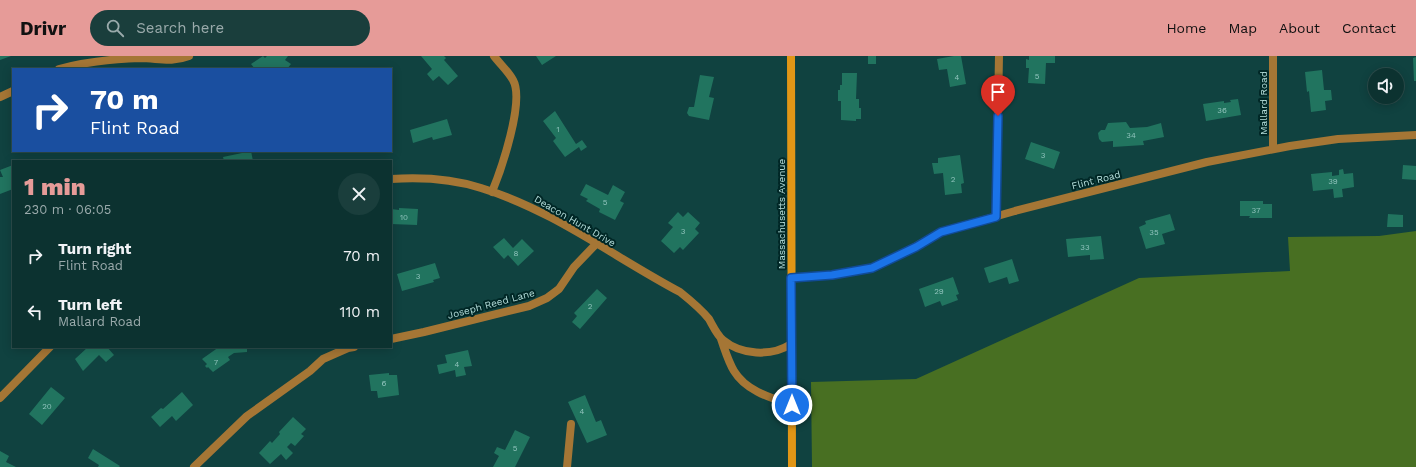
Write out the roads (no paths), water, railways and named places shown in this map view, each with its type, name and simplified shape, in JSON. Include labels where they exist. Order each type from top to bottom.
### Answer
[{"type":"main road","name":"Massachusetts Avenue","points":[[791,56],[792,467]]},
{"type":"street","points":[[62,68],[73,65],[140,58],[166,61],[189,56]]},
{"type":"street","points":[[492,192],[513,127],[516,108],[514,81],[494,56]]},
{"type":"street","points":[[996,217],[999,56]]},
{"type":"street","name":"Mallard Road","points":[[1273,56],[1273,149]]},
{"type":"street","points":[[0,98],[12,91]]},
{"type":"street","name":"Flint Road","points":[[791,278],[832,275],[872,268],[916,247],[941,232],[1200,164],[1273,149],[1338,140],[1416,135]]},
{"type":"street","name":"Deacon Hunt Drive","points":[[392,179],[410,178],[442,180],[480,187],[524,204],[557,220],[680,292],[693,302],[708,318],[721,339],[729,361],[735,372],[748,387],[774,399],[792,405]]},
{"type":"street","name":"Joseph Reed Lane","points":[[392,339],[529,306],[547,298],[559,289],[574,267],[596,244]]},
{"type":"street","name":"Deacon Hunt Drive","points":[[721,339],[739,350],[767,353],[784,348],[791,344]]},
{"type":"street","points":[[0,398],[49,348]]},
{"type":"street","points":[[194,467],[247,416],[310,371],[323,359],[348,348]]},
{"type":"street","points":[[567,467],[571,424]]}]
